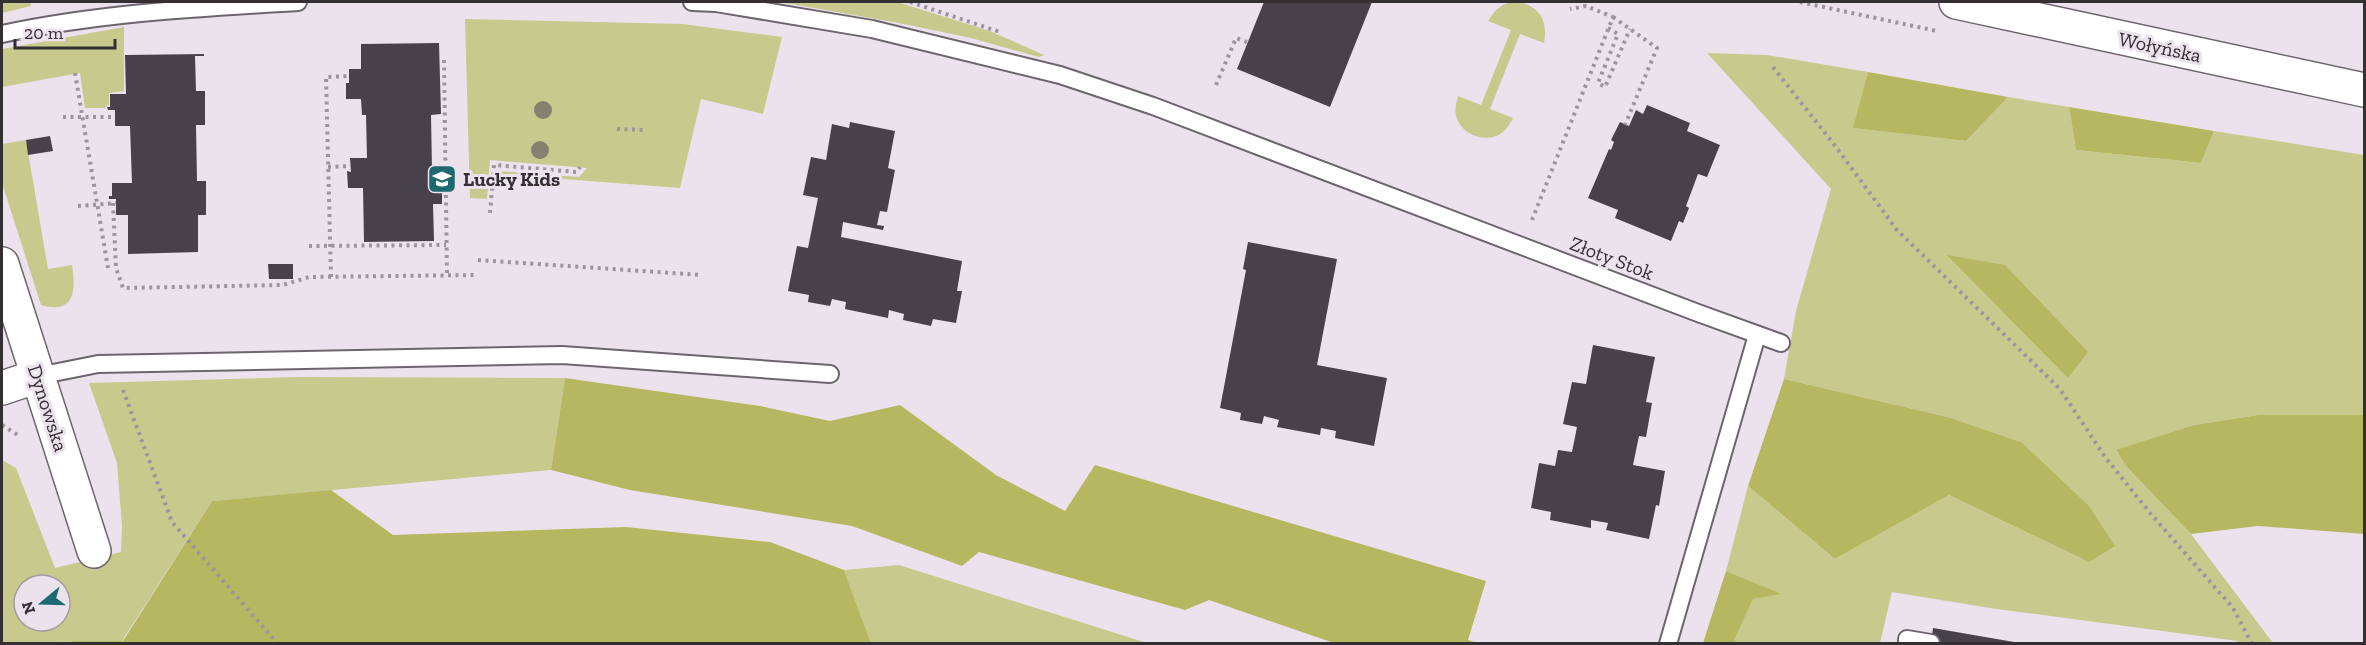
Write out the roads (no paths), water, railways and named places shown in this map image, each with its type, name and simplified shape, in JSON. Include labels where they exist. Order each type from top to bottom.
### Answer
[{"type":"street","name":"Wołyńska","points":[[1956,2],[2364,90]]},
{"type":"street","name":"Dynowska","points":[[2,264],[94,551]]},
{"type":"street","points":[[2,388],[38,376]]},
{"type":"lane","points":[[2,34],[85,19],[183,9],[298,2]]},
{"type":"lane","name":"Złoty Stok","points":[[692,2],[717,3],[872,28],[1060,75],[1153,106],[1781,343]]},
{"type":"lane","points":[[1668,644],[1757,335]]},
{"type":"lane","points":[[38,376],[98,364],[562,355],[830,374]]},
{"type":"lane","points":[[1906,644],[1907,639],[1931,642]]},
{"type":"place","name":"Lucky Kids","points":[[442,179]]}]
